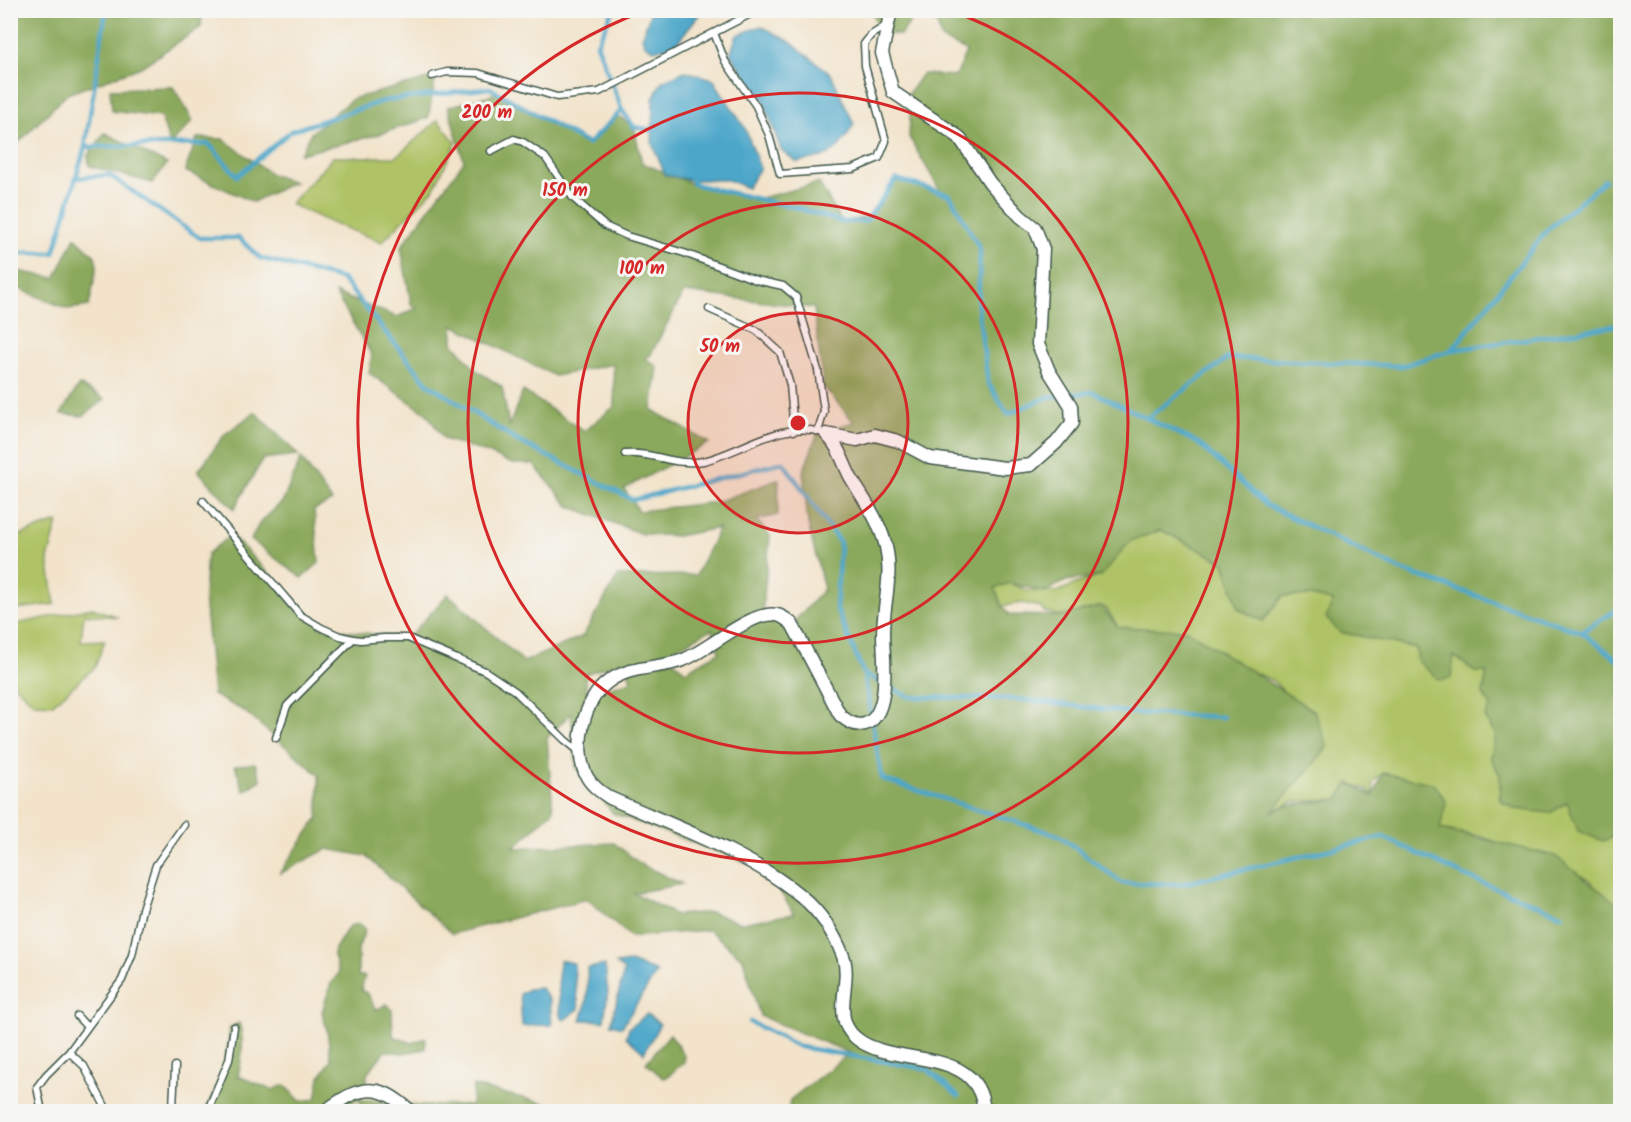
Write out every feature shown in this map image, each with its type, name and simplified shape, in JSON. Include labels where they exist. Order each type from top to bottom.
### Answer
[{"type":"street","points":[[822,433],[857,440],[874,435],[898,441],[930,458],[1005,468],[1031,465],[1056,443],[1072,423],[1071,406],[1049,371],[1038,344],[1042,249],[1035,228],[1020,216],[990,183],[959,137],[893,92],[882,53],[891,10]]},
{"type":"street","points":[[822,433],[835,444],[850,476],[875,517],[886,546],[888,571],[883,634],[883,694],[876,716],[862,724],[848,721],[840,715],[792,624],[774,614],[747,622],[683,660],[634,670],[609,681],[601,688],[586,716],[580,752],[582,766],[588,779],[610,798],[736,855],[801,896],[822,918],[844,959],[846,970],[843,1014],[846,1026],[852,1034],[876,1050],[929,1059],[961,1072],[977,1088],[984,1112]]},
{"type":"street","points":[[324,1112],[351,1093],[365,1091],[384,1093],[412,1112]]},
{"type":"lane","points":[[432,76],[447,72],[478,73],[556,98],[598,92],[759,10]]},
{"type":"lane","points":[[714,33],[725,61],[756,106],[769,135],[780,174],[807,173],[853,169],[879,158],[886,141],[865,66],[864,44],[871,35],[888,25]]},
{"type":"lane","points":[[491,151],[514,140],[523,142],[545,157],[573,198],[605,226],[627,236],[684,253],[756,280],[783,286],[796,297],[818,370],[824,411],[822,433],[808,429],[778,434],[704,461],[674,462],[640,452],[625,454]]},
{"type":"lane","points":[[709,309],[756,330],[780,352],[790,385],[794,431]]},
{"type":"lane","points":[[203,501],[300,615],[322,628],[353,639],[408,638],[485,671],[516,691],[580,752]]},
{"type":"lane","points":[[276,738],[287,706],[353,639]]},
{"type":"lane","points":[[40,1107],[37,1087],[69,1052],[122,980],[132,955],[142,909],[156,865],[184,825]]},
{"type":"lane","points":[[77,1016],[87,1027]]},
{"type":"lane","points":[[207,1112],[229,1060],[234,1027]]},
{"type":"lane","points":[[69,1052],[84,1066],[108,1112]]},
{"type":"lane","points":[[175,1066],[173,1107],[182,1112]]},
{"type":"green space","points":[[11,10],[202,11],[201,27],[141,67],[67,94],[11,150]]},
{"type":"green space","points":[[875,11],[1620,11],[1620,817],[1618,817],[1611,838],[1603,841],[1578,831],[1567,802],[1550,813],[1515,809],[1500,800],[1500,775],[1491,758],[1496,736],[1485,717],[1491,706],[1483,694],[1487,672],[1475,672],[1454,656],[1451,678],[1439,680],[1418,661],[1416,648],[1340,632],[1326,618],[1333,601],[1310,596],[1283,596],[1263,621],[1239,609],[1224,562],[1161,530],[1130,541],[1101,576],[1066,581],[1044,592],[1010,583],[995,588],[1002,606],[1009,615],[1062,616],[1101,606],[1118,627],[1187,630],[1314,711],[1328,747],[1272,812],[1285,806],[1338,799],[1349,783],[1373,796],[1383,773],[1435,784],[1446,802],[1440,829],[1555,856],[1620,906],[1620,1111],[788,1111],[790,1100],[850,1053],[760,1016],[743,959],[709,930],[631,937],[587,899],[452,934],[366,856],[327,849],[279,874],[318,818],[319,775],[244,711],[213,695],[204,596],[207,554],[231,535],[322,628],[408,638],[448,594],[524,662],[583,636],[618,576],[696,575],[719,528],[677,536],[642,534],[569,506],[533,464],[512,464],[488,453],[444,439],[427,414],[369,373],[372,355],[335,293],[397,317],[417,308],[411,304],[401,247],[464,161],[448,107],[497,93],[588,143],[617,115],[634,127],[642,163],[693,184],[757,199],[819,183],[842,222],[870,216],[896,179],[941,192],[909,137],[911,100],[906,97],[922,74],[956,76],[966,51],[941,39],[937,23],[915,16],[900,35],[881,33],[873,14]],"holes":[[[684,292],[814,308],[823,386],[854,422],[818,432],[803,472],[808,524],[824,589],[792,624],[762,616],[770,536],[757,520],[778,515],[779,479],[717,502],[639,511],[624,489],[709,443],[652,410],[658,367],[645,358],[650,356]],[[453,325],[555,376],[613,364],[615,406],[584,431],[523,391],[509,426],[502,387],[476,370],[453,343]],[[712,629],[719,652],[686,671],[665,654]],[[625,660],[631,681],[587,694],[585,674]],[[571,713],[576,767],[613,813],[767,870],[794,914],[741,923],[711,912],[676,915],[634,893],[682,884],[642,865],[614,843],[514,848],[553,811],[547,738]]]},
{"type":"green space","points":[[436,77],[428,118],[380,134],[300,154],[311,133],[352,99]]},
{"type":"green space","points":[[173,87],[193,121],[170,145],[161,117],[112,111],[110,89]]},
{"type":"green space","points":[[438,120],[456,143],[433,190],[382,242],[290,204],[333,157],[396,157]]},
{"type":"green space","points":[[105,133],[167,164],[152,183],[89,166],[88,155]]},
{"type":"green space","points":[[197,138],[223,139],[271,174],[294,182],[253,202],[185,171]]},
{"type":"green space","points":[[75,237],[95,256],[97,266],[89,306],[67,309],[11,285],[11,270],[55,278]]},
{"type":"green space","points":[[79,385],[105,399],[83,416],[61,414]]},
{"type":"green space","points":[[255,412],[298,455],[263,459],[234,509],[198,471],[225,434]]},
{"type":"green space","points":[[301,458],[332,501],[314,510],[319,563],[302,578],[251,540],[259,524],[283,501]]},
{"type":"green space","points":[[58,522],[48,559],[55,604],[11,610],[11,538]]},
{"type":"green space","points":[[1161,530],[1224,562],[1239,609],[1263,621],[1283,596],[1310,596],[1333,601],[1340,632],[1454,655],[1475,672],[1487,672],[1483,694],[1491,706],[1486,717],[1496,736],[1491,758],[1500,775],[1500,800],[1567,801],[1611,838],[1618,817],[1620,817],[1620,907],[1598,892],[1590,880],[1529,853],[1479,836],[1440,829],[1383,773],[1373,782],[1373,796],[1366,789],[1349,783],[1339,799],[1292,802],[1263,817],[1318,725],[1273,681],[1219,656],[1118,627],[1106,608],[1101,606],[1078,619],[1044,612],[1040,607],[1023,603],[1002,606],[993,597],[995,588],[1010,583],[1028,591],[1057,592],[1101,576],[1111,559],[1130,541]]},
{"type":"green space","points":[[92,608],[118,617],[84,614],[81,641],[105,640],[95,667],[53,704],[34,703],[11,682],[11,625]]},
{"type":"green space","points":[[255,763],[261,780],[244,791],[235,766]]},
{"type":"green space","points":[[360,924],[365,930],[358,949],[358,976],[365,976],[361,990],[368,994],[376,1010],[387,1004],[392,1010],[393,1036],[412,1043],[426,1038],[425,1049],[403,1053],[385,1051],[367,1074],[367,1085],[359,1099],[421,1106],[472,1105],[473,1086],[577,1111],[366,1111],[358,1099],[337,1111],[204,1112],[222,1071],[230,1027],[239,1023],[242,1049],[238,1076],[272,1090],[285,1085],[300,1101],[316,1099],[320,1077],[331,1060],[322,1012],[331,983],[339,973],[333,952],[349,926]]},
{"type":"green space","points":[[670,1034],[684,1056],[684,1062],[663,1078],[646,1063]]},
{"type":"water","points":[[651,11],[698,11],[699,15],[675,45],[654,50],[645,45],[642,37]]},
{"type":"water","points":[[761,26],[789,41],[831,74],[854,124],[843,142],[825,156],[797,162],[781,150],[763,100],[730,54],[737,35]]},
{"type":"water","points":[[685,71],[713,79],[745,128],[760,168],[747,188],[728,180],[690,180],[665,175],[652,143],[653,99],[662,81]]},
{"type":"water","points":[[560,960],[574,963],[579,1009],[564,1020],[560,1016],[558,978]]},
{"type":"water","points":[[630,962],[657,972],[622,1027],[611,1024],[624,971],[616,964]]},
{"type":"water","points":[[605,965],[608,992],[604,1021],[581,1020],[587,994],[587,968]]},
{"type":"water","points":[[541,988],[550,1001],[552,1025],[522,1026],[520,994],[528,989]]},
{"type":"water","points":[[647,1014],[660,1024],[644,1053],[626,1037],[629,1028]]},
{"type":"waterway","points":[[10,250],[18,253],[54,253],[85,147],[106,10]]},
{"type":"waterway","points":[[85,147],[209,144],[237,176],[291,131],[383,101],[490,88],[588,144],[622,110],[597,44],[613,10]]},
{"type":"waterway","points":[[622,110],[634,127],[659,131]]},
{"type":"waterway","points":[[691,174],[693,184],[798,208],[842,222],[866,221],[896,179],[950,195],[980,249],[978,308],[988,383],[1008,414],[1048,397],[1093,392],[1198,443],[1266,505],[1401,570],[1581,632],[1620,608]]},
{"type":"waterway","points":[[75,178],[109,175],[200,238],[239,238],[260,258],[342,279],[427,383],[516,440],[633,500],[783,462],[840,543],[836,608],[864,674],[882,779],[1060,836],[1122,883],[1182,884],[1383,837],[1467,877],[1563,915]]},
{"type":"waterway","points":[[1147,418],[1228,358],[1402,366],[1452,350],[1547,230],[1605,180]]},
{"type":"waterway","points":[[1452,350],[1620,325]]},
{"type":"waterway","points":[[1581,632],[1620,661]]},
{"type":"waterway","points":[[864,674],[910,697],[1016,699],[1134,713],[1223,717]]},
{"type":"waterway","points":[[750,1022],[800,1047],[927,1069],[958,1096]]}]
